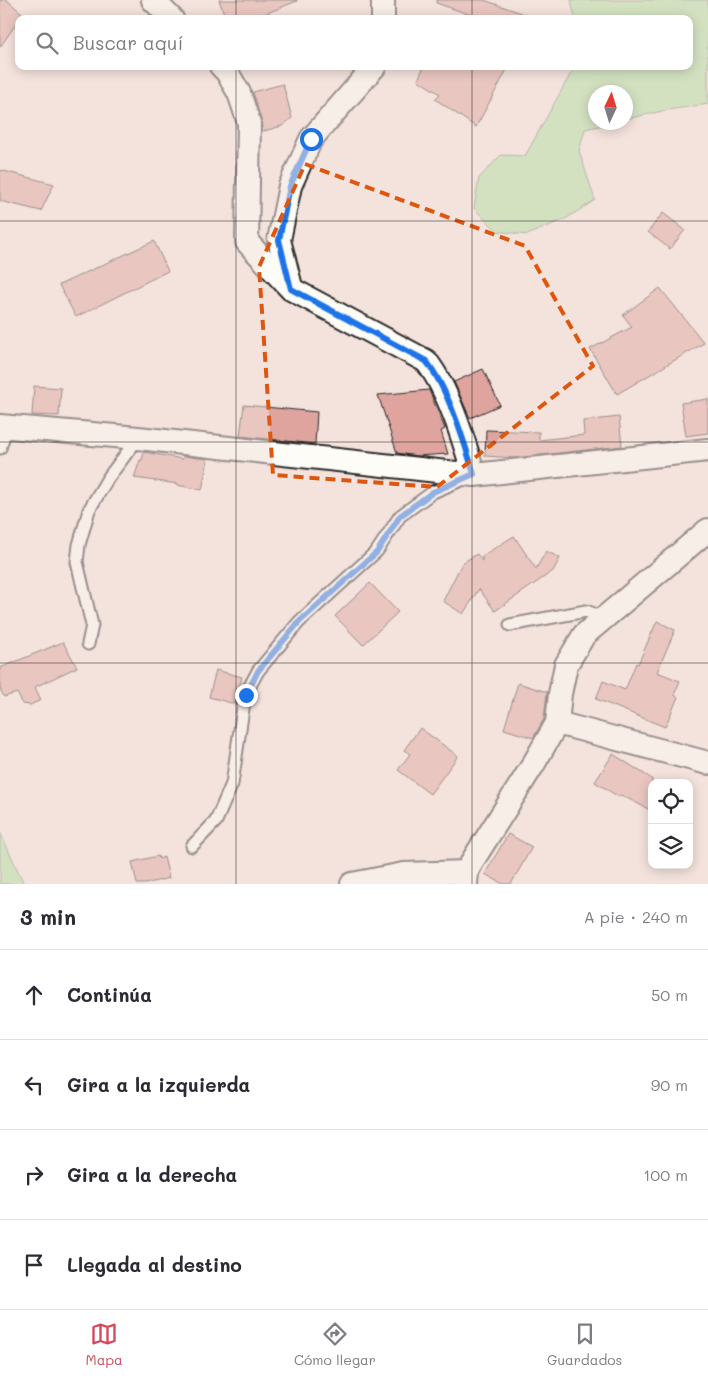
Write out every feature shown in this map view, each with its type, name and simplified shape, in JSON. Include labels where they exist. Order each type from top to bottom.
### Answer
[{"type":"street","points":[[153,0],[168,15]]},
{"type":"street","points":[[383,0],[384,15]]},
{"type":"street","points":[[224,70],[239,93],[249,123],[247,242],[291,289],[426,361],[437,374],[467,449],[474,474]]},
{"type":"street","points":[[291,289],[279,240],[290,186],[311,139],[371,70]]},
{"type":"street","points":[[4,426],[138,438],[474,474],[708,450]]},
{"type":"street","points":[[352,884],[404,874],[467,878],[473,860],[533,765],[557,722],[566,665],[584,635],[708,530]]},
{"type":"street","points":[[557,722],[708,764]]},
{"type":"lane","points":[[0,448],[4,426]]},
{"type":"lane","points":[[88,644],[92,625],[77,562],[79,545],[89,510],[108,478],[138,438]]},
{"type":"lane","points":[[192,846],[216,821],[232,784],[246,695],[258,671],[299,622],[377,552],[400,516],[433,492],[474,474]]},
{"type":"lane","points":[[510,625],[586,611],[604,618]]},
{"type":"highlighted area","points":[[305,164],[525,246],[593,366],[437,487],[273,475],[259,267]]},
{"type":"green space","points":[[571,0],[708,0],[708,104],[633,117],[633,85],[588,85],[588,128],[585,129],[579,151],[595,200],[567,218],[527,235],[497,231],[474,208],[479,178],[501,155],[525,156],[573,70],[693,70],[693,15],[574,15]]},
{"type":"green space","points":[[0,832],[24,884],[0,884]]},
{"type":"building","points":[[0,0],[7,0],[23,14],[15,15],[15,25],[0,47]]},
{"type":"building","points":[[219,0],[297,0],[262,15],[225,15]]},
{"type":"building","points":[[437,0],[484,0],[527,15],[471,15],[436,3]]},
{"type":"building","points":[[422,70],[507,70],[476,127],[435,99],[440,94],[418,80]]},
{"type":"building","points":[[283,84],[292,118],[282,126],[264,131],[253,92]]},
{"type":"building","points":[[0,170],[54,184],[41,211],[0,201]]},
{"type":"building","points":[[663,213],[685,230],[670,249],[648,232]]},
{"type":"building","points":[[154,241],[168,271],[76,317],[59,285]]},
{"type":"building","points":[[660,288],[704,343],[617,394],[590,349],[632,327],[623,315]]},
{"type":"building","points":[[483,369],[500,405],[470,418],[454,382]]},
{"type":"building","points":[[34,386],[61,388],[59,416],[32,415]]},
{"type":"building","points":[[429,390],[445,429],[441,431],[448,454],[417,456],[397,453],[378,395]]},
{"type":"building","points":[[708,399],[708,433],[686,436],[681,403]]},
{"type":"building","points":[[244,405],[317,412],[315,444],[240,436]]},
{"type":"building","points":[[619,417],[622,446],[514,458],[485,456],[486,430],[539,432],[539,440],[584,435],[583,421]]},
{"type":"building","points":[[144,452],[183,459],[183,456],[208,459],[202,490],[178,484],[134,478]]},
{"type":"building","points":[[514,536],[536,569],[546,551],[560,558],[553,571],[495,611],[479,589],[463,614],[443,601],[462,563],[477,554],[482,561],[482,556]]},
{"type":"building","points":[[370,583],[398,612],[363,645],[335,616]]},
{"type":"building","points":[[657,621],[675,630],[657,672],[680,681],[674,695],[678,697],[665,727],[596,699],[603,681],[625,690]]},
{"type":"building","points":[[63,642],[77,667],[35,687],[41,700],[30,705],[23,704],[17,693],[4,697],[0,689],[0,668]]},
{"type":"building","points":[[216,670],[242,677],[235,704],[209,697]]},
{"type":"building","points":[[518,683],[547,692],[544,719],[533,738],[504,729]]},
{"type":"building","points":[[420,728],[458,756],[430,794],[398,770],[410,754],[404,750]]},
{"type":"building","points":[[613,754],[652,779],[648,779],[648,809],[621,795],[619,797],[595,782]]},
{"type":"building","points":[[508,834],[532,847],[511,884],[503,884],[485,874]]},
{"type":"building","points":[[158,856],[159,859],[164,857],[169,878],[137,884],[132,862]]},
{"type":"route","points":[[246,695],[258,671],[299,622],[377,552],[400,516],[433,492],[474,474],[467,449],[437,374],[426,361],[291,289],[279,240],[290,186],[311,139]]}]
